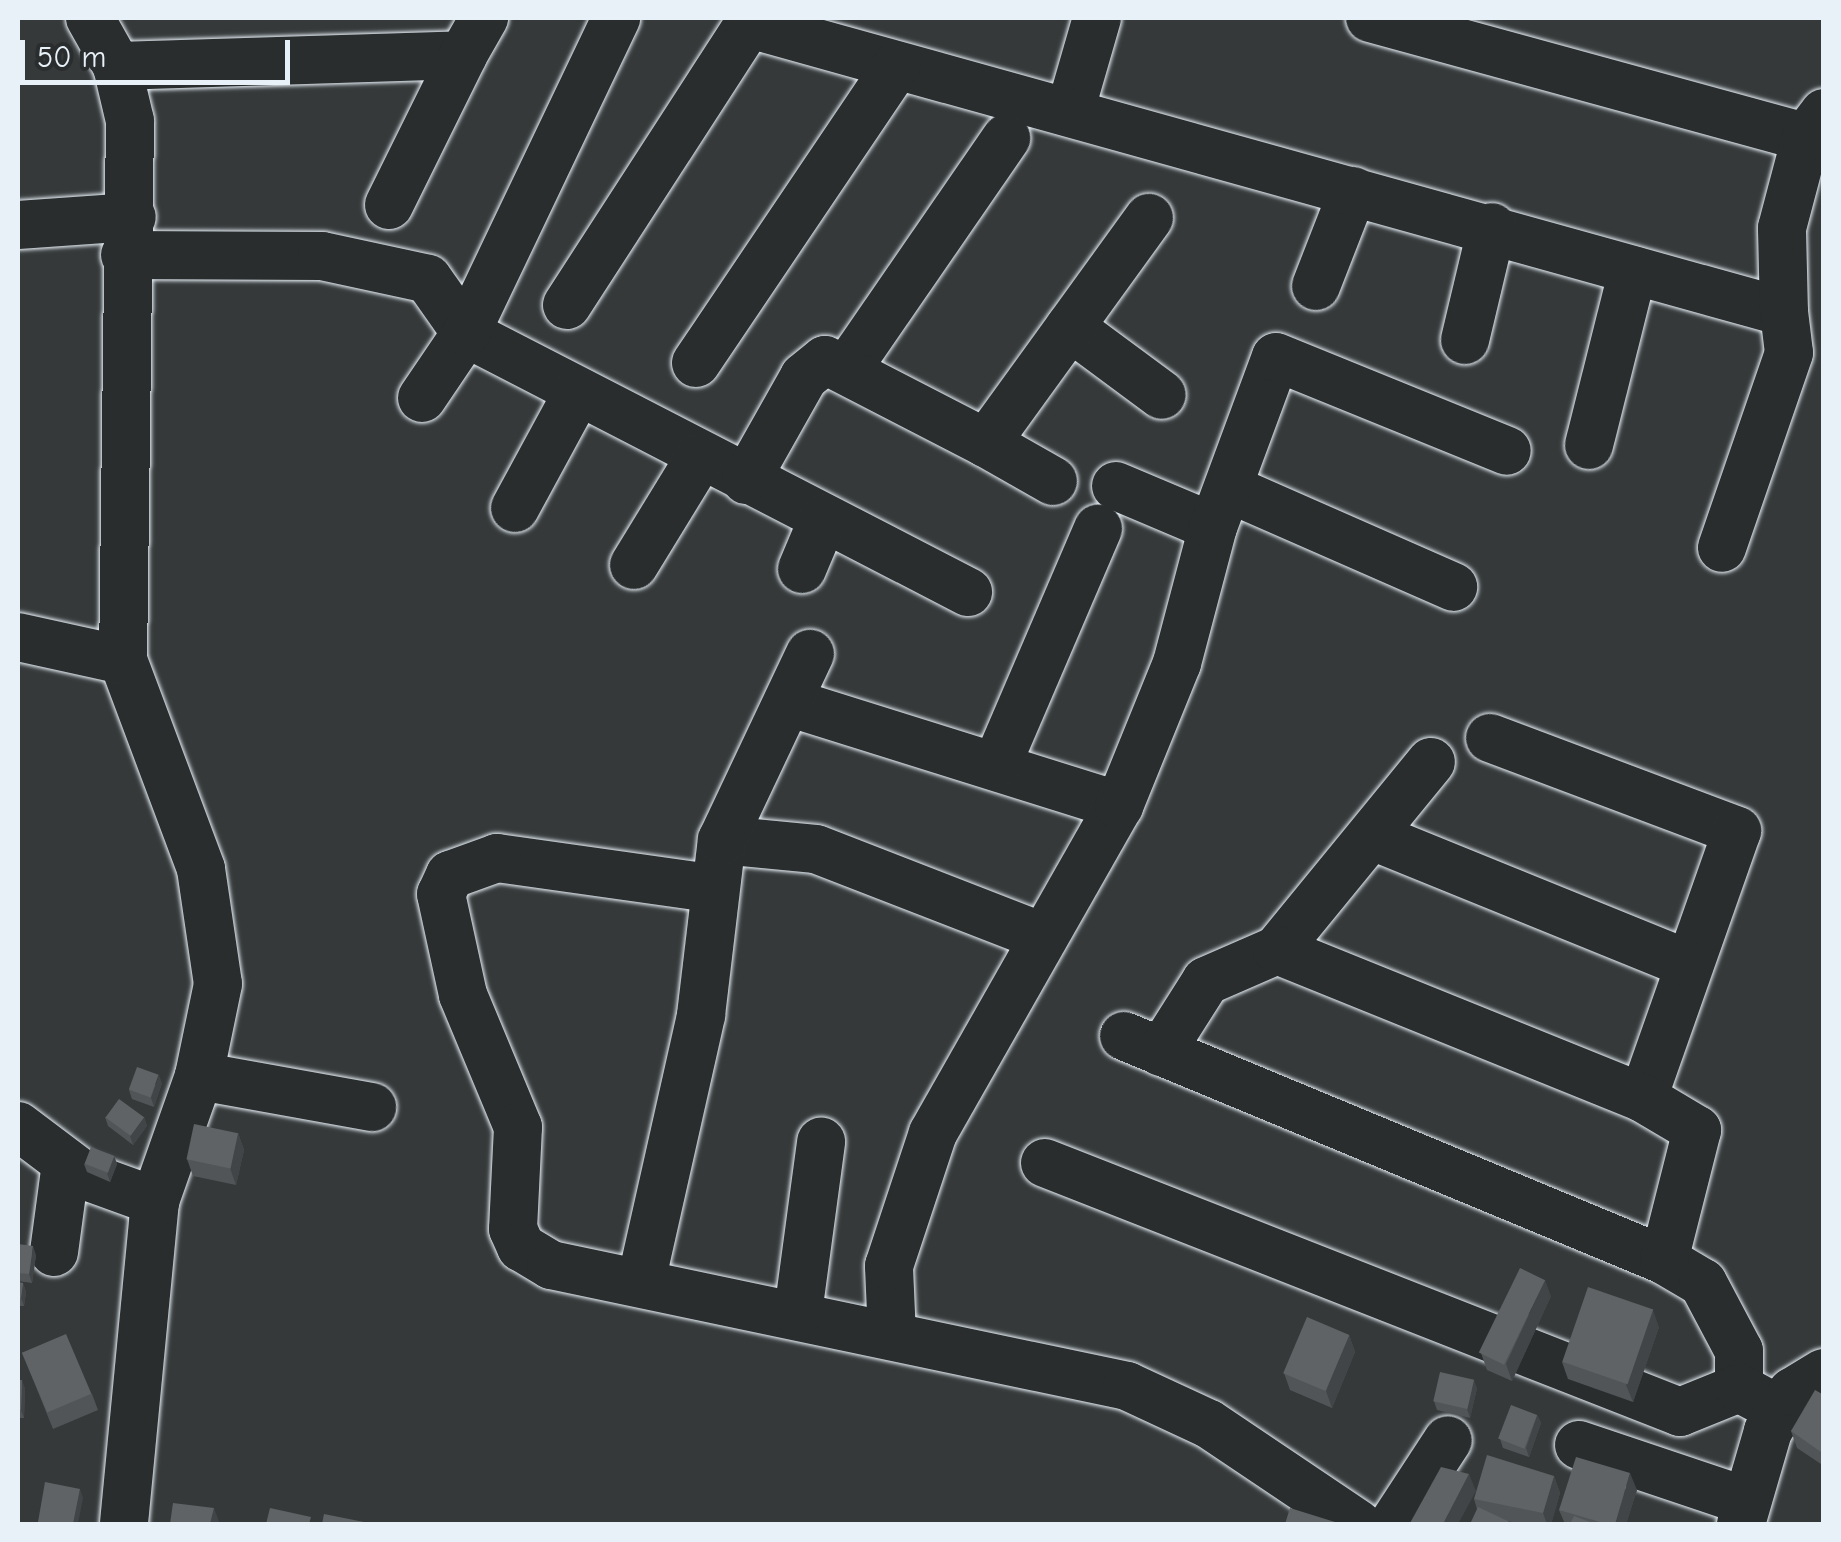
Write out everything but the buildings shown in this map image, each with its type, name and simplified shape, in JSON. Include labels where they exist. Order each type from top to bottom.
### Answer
[{"type":"street","points":[[90,18],[117,66],[130,121],[123,660],[201,869],[218,984],[199,1076],[155,1201],[124,1524]]},
{"type":"street","points":[[422,398],[466,332],[616,18]]},
{"type":"street","points":[[1071,108],[1097,18]]},
{"type":"street","points":[[1370,18],[1815,125],[1782,228],[1789,353],[1722,548]]},
{"type":"street","points":[[566,305],[749,24],[896,66],[1071,108],[1784,312]]},
{"type":"street","points":[[117,66],[474,36]]},
{"type":"street","points":[[389,206],[474,36]]},
{"type":"street","points":[[696,363],[896,66]]},
{"type":"street","points":[[849,366],[1006,138]]},
{"type":"street","points":[[1316,286],[1353,191]]},
{"type":"street","points":[[986,443],[1149,218]]},
{"type":"street","points":[[18,225],[322,256],[392,267],[428,279],[466,332],[699,459],[968,592]]},
{"type":"street","points":[[1465,340],[1492,227]]},
{"type":"street","points":[[1589,444],[1633,270]]},
{"type":"street","points":[[1070,327],[1162,394]]},
{"type":"street","points":[[892,1336],[889,1266],[932,1133],[1038,935],[1119,806],[1177,663],[1220,507],[1276,357],[1507,451]]},
{"type":"street","points":[[746,480],[804,377],[822,360],[849,366],[1053,481]]},
{"type":"street","points":[[515,508],[577,394]]},
{"type":"street","points":[[634,565],[699,459]]},
{"type":"street","points":[[1116,486],[1220,507],[1453,587]]},
{"type":"street","points":[[802,569],[824,519]]},
{"type":"street","points":[[998,762],[1098,529]]},
{"type":"street","points":[[18,636],[123,660]]},
{"type":"street","points":[[641,1282],[702,1015],[710,888],[722,840],[810,654]]},
{"type":"street","points":[[788,702],[998,762],[1119,806]]},
{"type":"street","points":[[1490,738],[1737,831],[1642,1098]]},
{"type":"street","points":[[1431,762],[1375,837],[1277,950],[1206,982],[1142,1044],[1664,1260],[1703,1283],[1740,1351],[1759,1399],[1743,1513],[1579,1445]]},
{"type":"street","points":[[1375,837],[1687,964]]},
{"type":"street","points":[[722,840],[816,848],[1038,935]]},
{"type":"street","points":[[710,888],[497,858],[462,866],[441,894],[478,1043],[513,1107],[513,1229],[521,1247],[552,1264],[798,1313],[1127,1386],[1208,1424],[1358,1524]]},
{"type":"street","points":[[1277,950],[1642,1098],[1697,1130],[1664,1260]]},
{"type":"street","points":[[199,1076],[372,1106]]},
{"type":"street","points":[[18,1126],[66,1163],[155,1201]]},
{"type":"street","points":[[798,1313],[820,1142]]},
{"type":"street","points":[[1045,1162],[1680,1412],[1759,1399],[1824,1373]]},
{"type":"street","points":[[54,1252],[66,1163]]},
{"type":"street","points":[[1392,1524],[1448,1440]]}]
